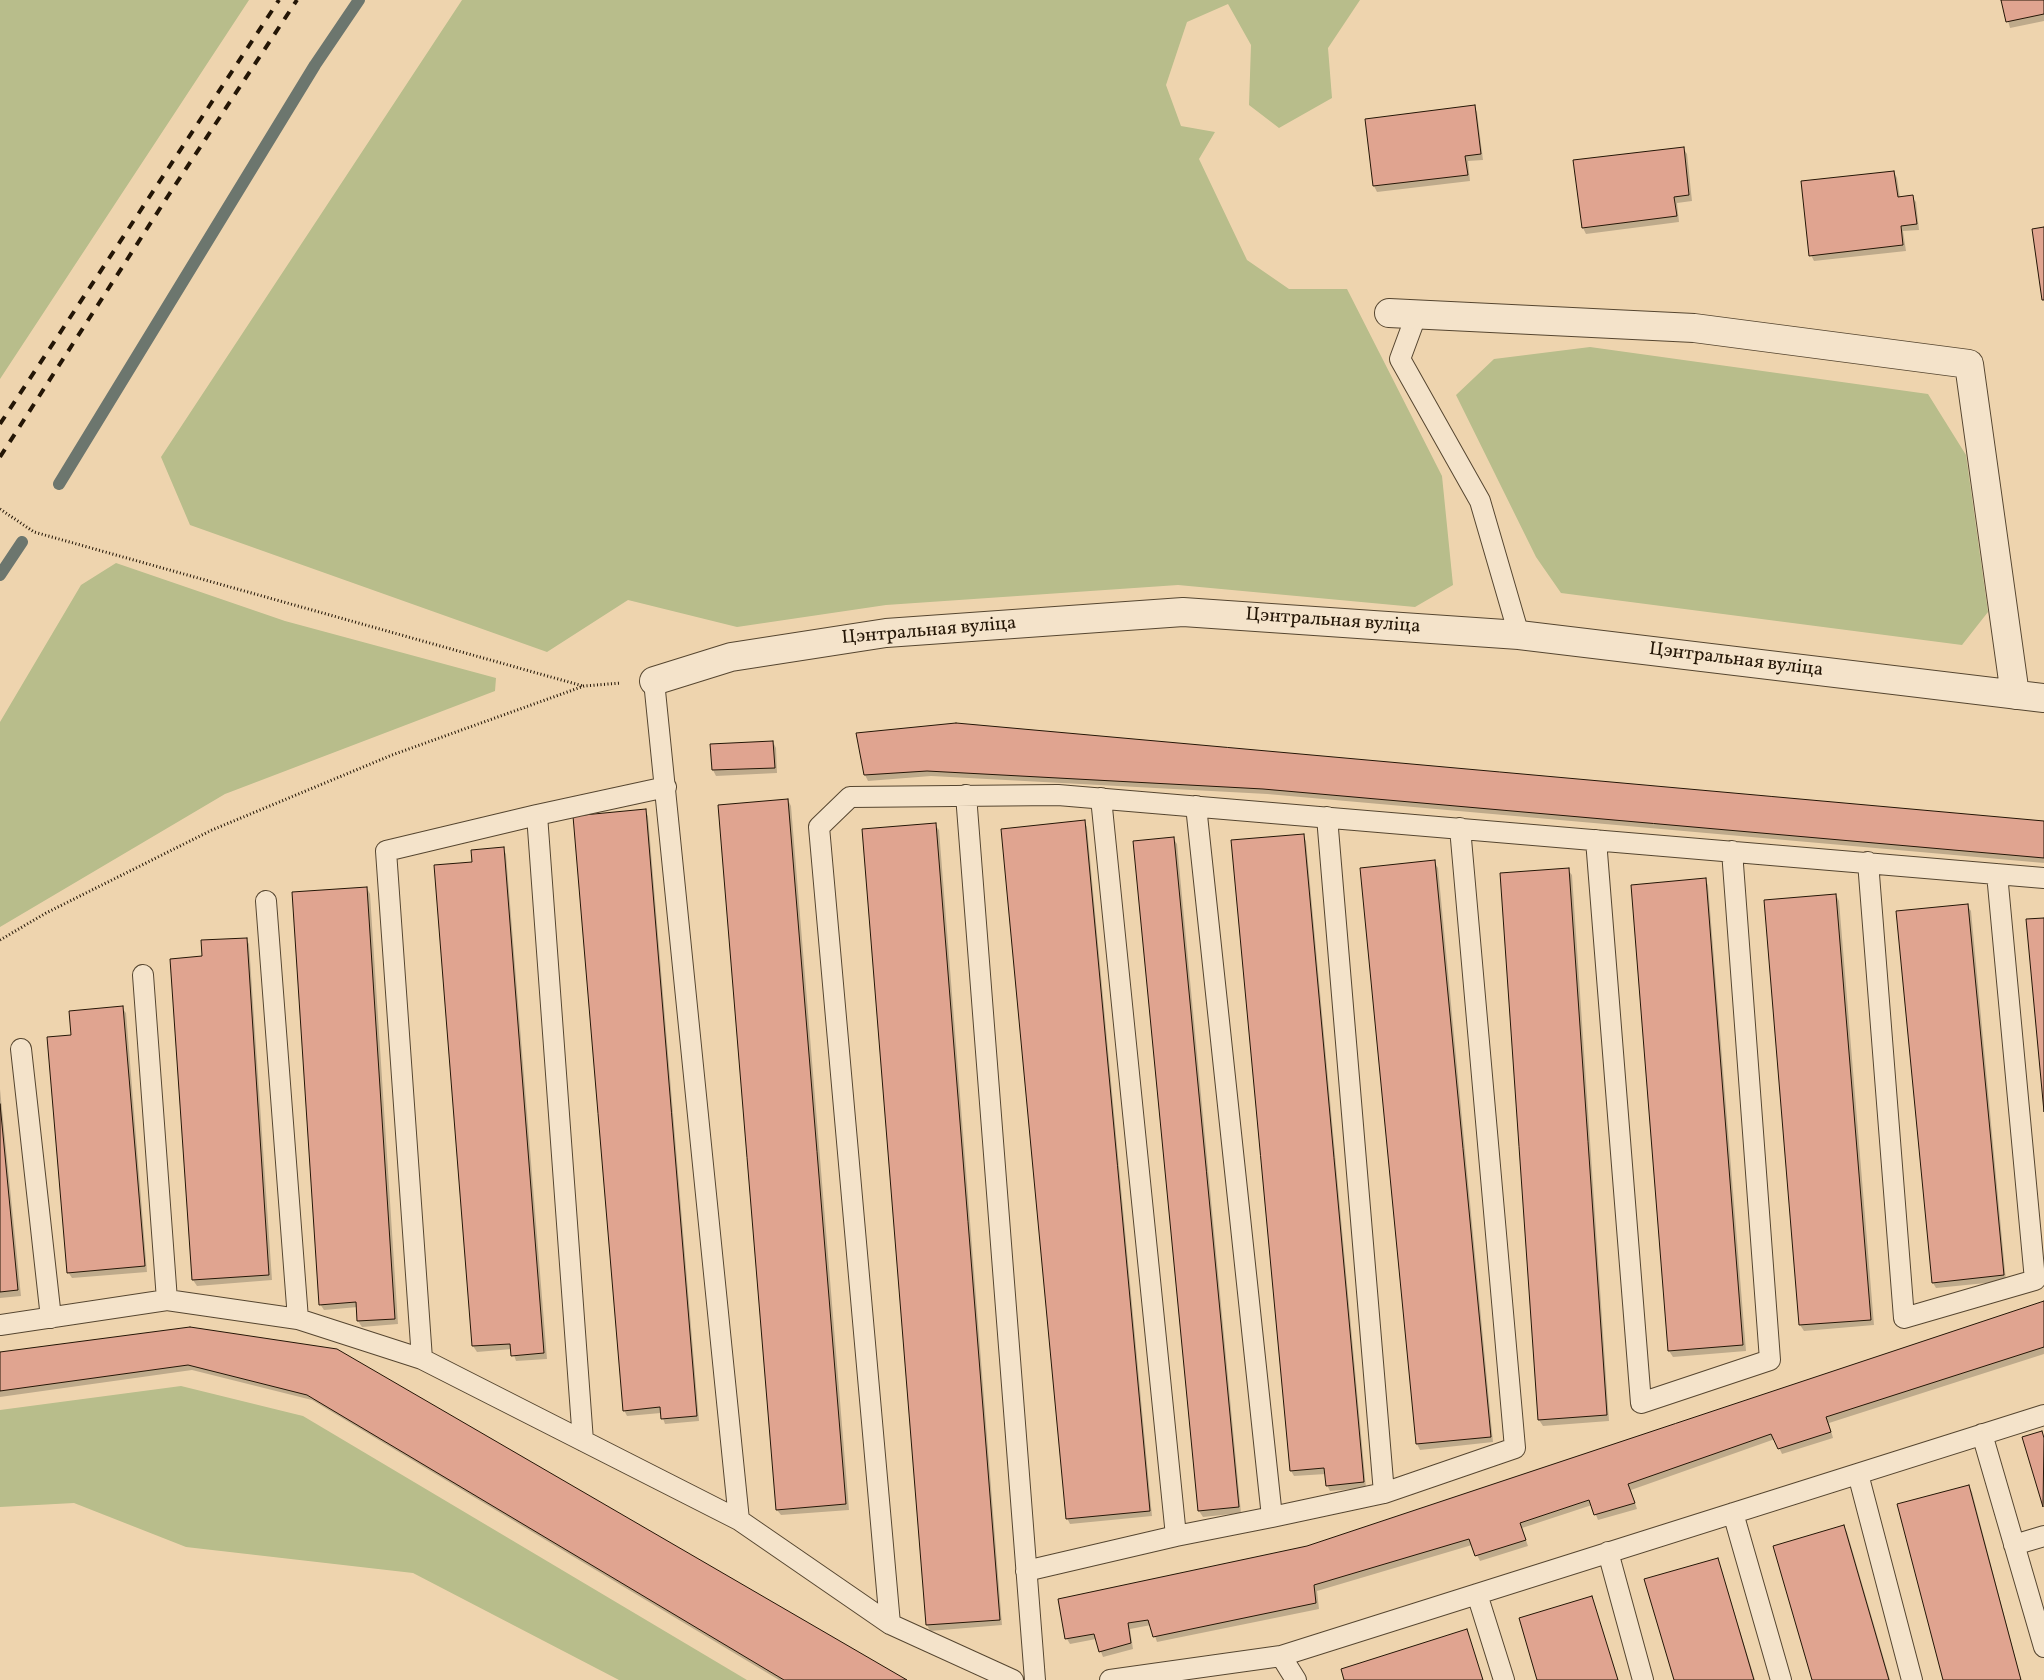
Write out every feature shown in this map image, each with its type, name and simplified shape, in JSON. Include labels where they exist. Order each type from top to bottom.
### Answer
[{"type":"street","points":[[1389,313],[1694,328],[1969,364],[2015,695]]},
{"type":"street","name":"Цэнтральная вуліца","points":[[654,680],[731,657],[886,633],[1183,612],[1519,635],[2044,698]]},
{"type":"lane","points":[[1417,314],[1400,358],[1480,500],[1519,635]]},
{"type":"lane","points":[[654,680],[739,1520]]},
{"type":"lane","points":[[422,1359],[386,851],[666,787]]},
{"type":"lane","points":[[966,795],[1035,1680]]},
{"type":"lane","points":[[890,1624],[819,827],[850,796],[1058,795],[2044,878]]},
{"type":"lane","points":[[1101,798],[1176,1536]]},
{"type":"lane","points":[[1196,806],[1272,1517]]},
{"type":"lane","points":[[537,815],[583,1440]]},
{"type":"lane","points":[[1328,818],[1384,1492]]},
{"type":"lane","points":[[1026,1571],[1176,1536],[1384,1492],[1515,1448],[1460,828]]},
{"type":"lane","points":[[1596,840],[1641,1403],[1770,1360],[1732,851]]},
{"type":"lane","points":[[1868,862],[1904,1318],[2035,1280],[1996,874]]},
{"type":"lane","points":[[266,901],[298,1319]]},
{"type":"lane","points":[[143,975],[167,1300]]},
{"type":"lane","points":[[21,1048],[52,1318]]},
{"type":"lane","points":[[0,1325],[167,1300],[298,1319],[422,1359],[739,1520],[890,1624],[1013,1680]]},
{"type":"lane","points":[[1110,1680],[1281,1656],[2044,1415]]},
{"type":"lane","points":[[1982,1434],[2044,1647]]},
{"type":"lane","points":[[1858,1474],[1912,1680]]},
{"type":"lane","points":[[1733,1513],[1781,1680]]},
{"type":"lane","points":[[2014,1545],[2044,1536]]},
{"type":"lane","points":[[1608,1552],[1643,1680]]},
{"type":"lane","points":[[1477,1594],[1504,1680]]},
{"type":"lane","points":[[1281,1656],[1296,1680]]},
{"type":"path","points":[[0,509],[34,532],[584,686]]},
{"type":"path","points":[[0,940],[46,914],[212,830],[392,756],[584,686],[654,680]]},
{"type":"green space","points":[[0,0],[249,0],[0,379]]},
{"type":"green space","points":[[462,0],[1360,0],[1328,48],[1332,98],[1279,128],[1249,105],[1251,45],[1228,4],[1187,22],[1166,85],[1181,126],[1215,132],[1199,159],[1247,260],[1289,289],[1347,289],[1442,476],[1453,585],[1415,607],[1178,585],[886,605],[737,627],[628,600],[547,652],[190,525],[161,457]]},
{"type":"green space","points":[[1590,347],[1928,394],[1966,455],[1988,612],[1962,645],[1561,593],[1536,557],[1456,395],[1494,359]]},
{"type":"green space","points":[[116,563],[285,621],[496,678],[495,691],[225,794],[0,927],[0,722],[81,585]]},
{"type":"green space","points":[[181,1386],[303,1416],[747,1680],[619,1680],[413,1573],[186,1547],[74,1503],[0,1507],[0,1410]]},
{"type":"building","points":[[2001,0],[2044,0],[2044,14],[2006,22]]},
{"type":"building","points":[[1475,105],[1481,154],[1465,156],[1468,175],[1373,186],[1365,119]]},
{"type":"building","points":[[1684,147],[1689,195],[1674,197],[1677,216],[1582,228],[1573,160]]},
{"type":"building","points":[[1894,171],[1898,197],[1913,195],[1917,224],[1901,226],[1903,245],[1809,256],[1801,181]]},
{"type":"building","points":[[2044,227],[2044,300],[2042,300],[2032,229]]},
{"type":"building","points":[[956,723],[2044,821],[2044,858],[1263,789],[927,771],[864,775],[856,733]]},
{"type":"building","points":[[773,741],[775,768],[712,770],[710,744]]},
{"type":"building","points":[[788,799],[846,1504],[776,1510],[718,805]]},
{"type":"building","points":[[646,809],[697,1416],[661,1419],[660,1407],[623,1411],[573,816]]},
{"type":"building","points":[[1085,820],[1150,1511],[1066,1519],[1001,829]]},
{"type":"building","points":[[936,823],[1000,1620],[926,1625],[862,829]]},
{"type":"building","points":[[1304,834],[1364,1482],[1326,1486],[1324,1468],[1290,1471],[1231,840]]},
{"type":"building","points":[[1174,837],[1239,1507],[1198,1511],[1133,841]]},
{"type":"building","points":[[504,847],[544,1353],[511,1356],[510,1344],[472,1346],[434,865],[472,862],[471,850]]},
{"type":"building","points":[[1435,860],[1491,1437],[1416,1444],[1360,868]]},
{"type":"building","points":[[1569,868],[1607,1415],[1538,1420],[1500,873]]},
{"type":"building","points":[[1706,878],[1743,1345],[1668,1351],[1631,885]]},
{"type":"building","points":[[367,887],[395,1319],[357,1321],[356,1302],[319,1305],[292,892]]},
{"type":"building","points":[[1836,894],[1871,1320],[1799,1325],[1764,900]]},
{"type":"building","points":[[1968,904],[2004,1275],[1932,1283],[1896,911]]},
{"type":"building","points":[[2044,918],[2044,1112],[2026,919]]},
{"type":"building","points":[[247,938],[269,1275],[192,1280],[170,959],[202,956],[201,940]]},
{"type":"building","points":[[123,1006],[145,1266],[67,1273],[47,1037],[71,1035],[69,1011]]},
{"type":"building","points":[[0,1104],[18,1290],[0,1292]]},
{"type":"building","points":[[2044,1301],[2044,1347],[1826,1417],[1831,1432],[1778,1449],[1771,1434],[1628,1484],[1635,1503],[1594,1515],[1589,1500],[1520,1523],[1526,1540],[1475,1556],[1469,1539],[1314,1585],[1316,1603],[1153,1637],[1148,1620],[1128,1623],[1131,1643],[1099,1652],[1094,1634],[1065,1639],[1058,1599],[1307,1546]]},
{"type":"building","points":[[190,1327],[337,1349],[907,1680],[784,1680],[307,1395],[188,1365],[0,1391],[0,1352]]},
{"type":"building","points":[[2042,1431],[2044,1438],[2043,1507],[2022,1437]]},
{"type":"building","points":[[1969,1485],[2021,1680],[1943,1680],[1897,1504]]},
{"type":"building","points":[[1844,1525],[1889,1680],[1812,1680],[1773,1546]]},
{"type":"building","points":[[1718,1558],[1754,1680],[1674,1680],[1644,1579]]},
{"type":"building","points":[[1592,1596],[1618,1680],[1537,1680],[1519,1618]]},
{"type":"building","points":[[1467,1629],[1483,1680],[1344,1680],[1341,1669]]},
{"type":"waterway","points":[[59,484],[315,65],[359,0]]},
{"type":"waterway","points":[[0,575],[22,542]]},
{"type":"railway","points":[[0,424],[279,0]]},
{"type":"railway","points":[[0,457],[297,0]]}]
